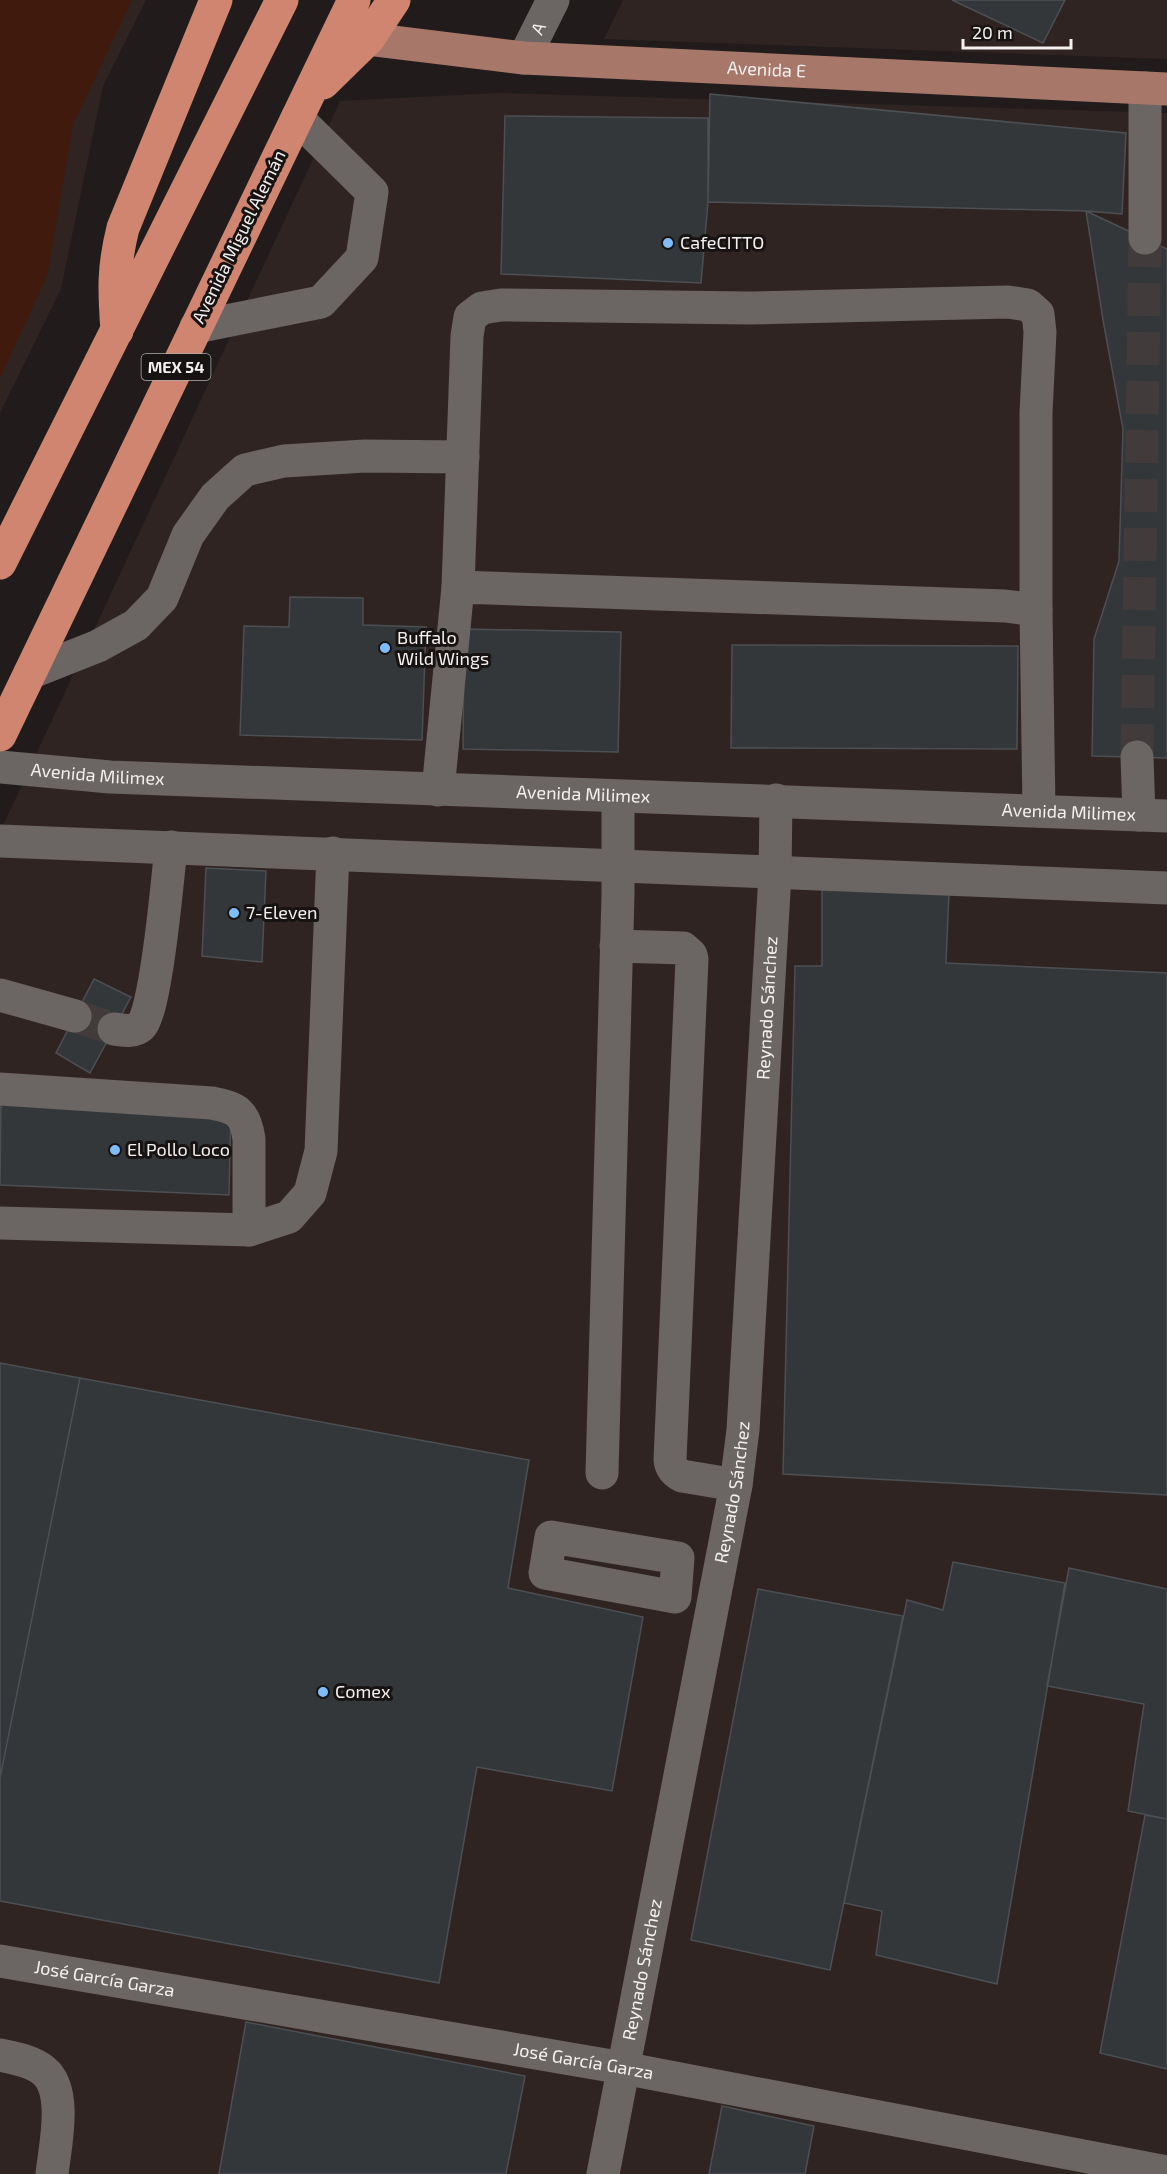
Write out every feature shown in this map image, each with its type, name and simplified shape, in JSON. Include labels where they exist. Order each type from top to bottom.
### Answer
[{"type":"highway","points":[[117,331],[113,285],[116,257],[123,228],[216,0]]},
{"type":"highway","points":[[0,563],[282,0]]},
{"type":"highway","name":"Avenida Miguel Alemán","points":[[0,735],[354,0]]},
{"type":"highway","points":[[301,110],[368,39],[394,0]]},
{"type":"main road","name":"Avenida E","points":[[368,39],[524,58],[1156,88]]},
{"type":"street","name":"A","points":[[524,58],[553,0]]},
{"type":"street","points":[[1145,238],[1156,88]]},
{"type":"street","points":[[196,327],[321,302],[362,258],[372,192],[301,110]]},
{"type":"street","points":[[438,789],[458,587],[467,336],[470,317],[482,308],[501,304],[750,308],[1008,302],[1028,305],[1038,314],[1040,332],[1036,413],[1039,811]]},
{"type":"street","points":[[30,673],[98,646],[136,626],[162,598],[188,535],[208,506],[244,470],[284,461],[365,456],[463,457]]},
{"type":"street","points":[[458,587],[1005,606],[1036,610]]},
{"type":"street","points":[[1137,757],[1153,815]]},
{"type":"street","name":"Avenida Milimex","points":[[0,767],[110,777],[1153,815]]},
{"type":"street","points":[[602,1473],[618,797]]},
{"type":"street","name":"Reynado Sánchez","points":[[603,2174],[736,1485],[743,1430],[775,874],[776,800]]},
{"type":"street","points":[[0,841],[1167,888]]},
{"type":"street","points":[[114,1029],[129,1031],[141,1026],[148,1014],[171,847]]},
{"type":"street","points":[[0,1223],[249,1230],[289,1217],[310,1193],[321,1151],[333,853]]},
{"type":"street","points":[[616,946],[683,948],[692,959],[670,1460],[671,1467],[682,1476],[736,1485]]},
{"type":"street","points":[[0,994],[75,1016]]},
{"type":"street","points":[[0,1089],[230,1106],[240,1113],[247,1125],[249,1230]]},
{"type":"street","points":[[676,1579],[715,1588]]},
{"type":"street","name":"José García Garza","points":[[0,1961],[623,2068],[1167,2172]]},
{"type":"street","points":[[0,2055],[18,2059],[44,2071],[57,2091],[58,2118],[52,2174]]},
{"type":"shaded area","points":[[0,0],[146,0],[103,86],[61,289],[0,413]]},
{"type":"shaded area","points":[[0,0],[132,0],[73,125],[47,276],[0,378]]},
{"type":"shaded area","points":[[623,0],[1167,0],[1167,59],[604,39]]},
{"type":"shaded area","points":[[498,93],[1167,113],[1167,2174],[0,2174],[0,832],[340,101]]},
{"type":"building","points":[[952,0],[1065,0],[1043,43]]},
{"type":"building","points":[[710,94],[1126,133],[1122,214],[1086,211],[708,202]]},
{"type":"building","points":[[505,116],[708,118],[708,202],[701,283],[501,274]]},
{"type":"building","points":[[1086,211],[1167,249],[1167,758],[1092,756],[1094,639],[1119,561],[1123,429]]},
{"type":"building","points":[[290,597],[363,598],[363,625],[426,627],[422,740],[240,735],[244,626],[289,627]]},
{"type":"building","points":[[464,629],[621,632],[618,752],[463,749]]},
{"type":"building","points":[[732,645],[1018,646],[1017,749],[731,748]]},
{"type":"building","name":"7-Eleven","points":[[206,868],[266,871],[262,962],[202,956]]},
{"type":"building","points":[[822,886],[949,892],[946,963],[1167,973],[1167,1495],[783,1474],[795,966],[822,966]]},
{"type":"building","points":[[94,979],[131,997],[90,1073],[56,1053]]},
{"type":"building","name":"El Pollo Loco","points":[[1,1097],[231,1109],[229,1195],[0,1185]]},
{"type":"building","points":[[0,1363],[80,1378],[0,1778]]},
{"type":"building","name":"Comex","points":[[80,1378],[529,1460],[508,1588],[643,1617],[612,1791],[477,1767],[439,1983],[0,1901],[0,1778]]},
{"type":"building","points":[[953,1562],[1065,1583],[997,1984],[876,1955],[882,1911],[844,1903],[907,1600],[943,1610]]},
{"type":"building","points":[[1069,1568],[1167,1589],[1167,1819],[1128,1811],[1144,1704],[1047,1686]]},
{"type":"building","points":[[758,1589],[903,1616],[830,1970],[691,1940]]},
{"type":"building","points":[[1145,1815],[1167,1819],[1167,2069],[1100,2053]]},
{"type":"building","points":[[246,2022],[525,2076],[506,2174],[219,2174]]},
{"type":"building","points":[[722,2106],[814,2126],[805,2174],[709,2174]]},
{"type":"tunnel","points":[[1137,757],[1145,238]]},
{"type":"tunnel","points":[[75,1016],[114,1029]]},
{"type":"place","name":"CafeCITTO","points":[[668,243]]},
{"type":"place","name":"Buffalo Wild Wings","points":[[385,648]]},
{"type":"place","name":"7-Eleven","points":[[234,913]]},
{"type":"place","name":"El Pollo Loco","points":[[115,1150]]},
{"type":"place","name":"Comex","points":[[323,1692]]}]
